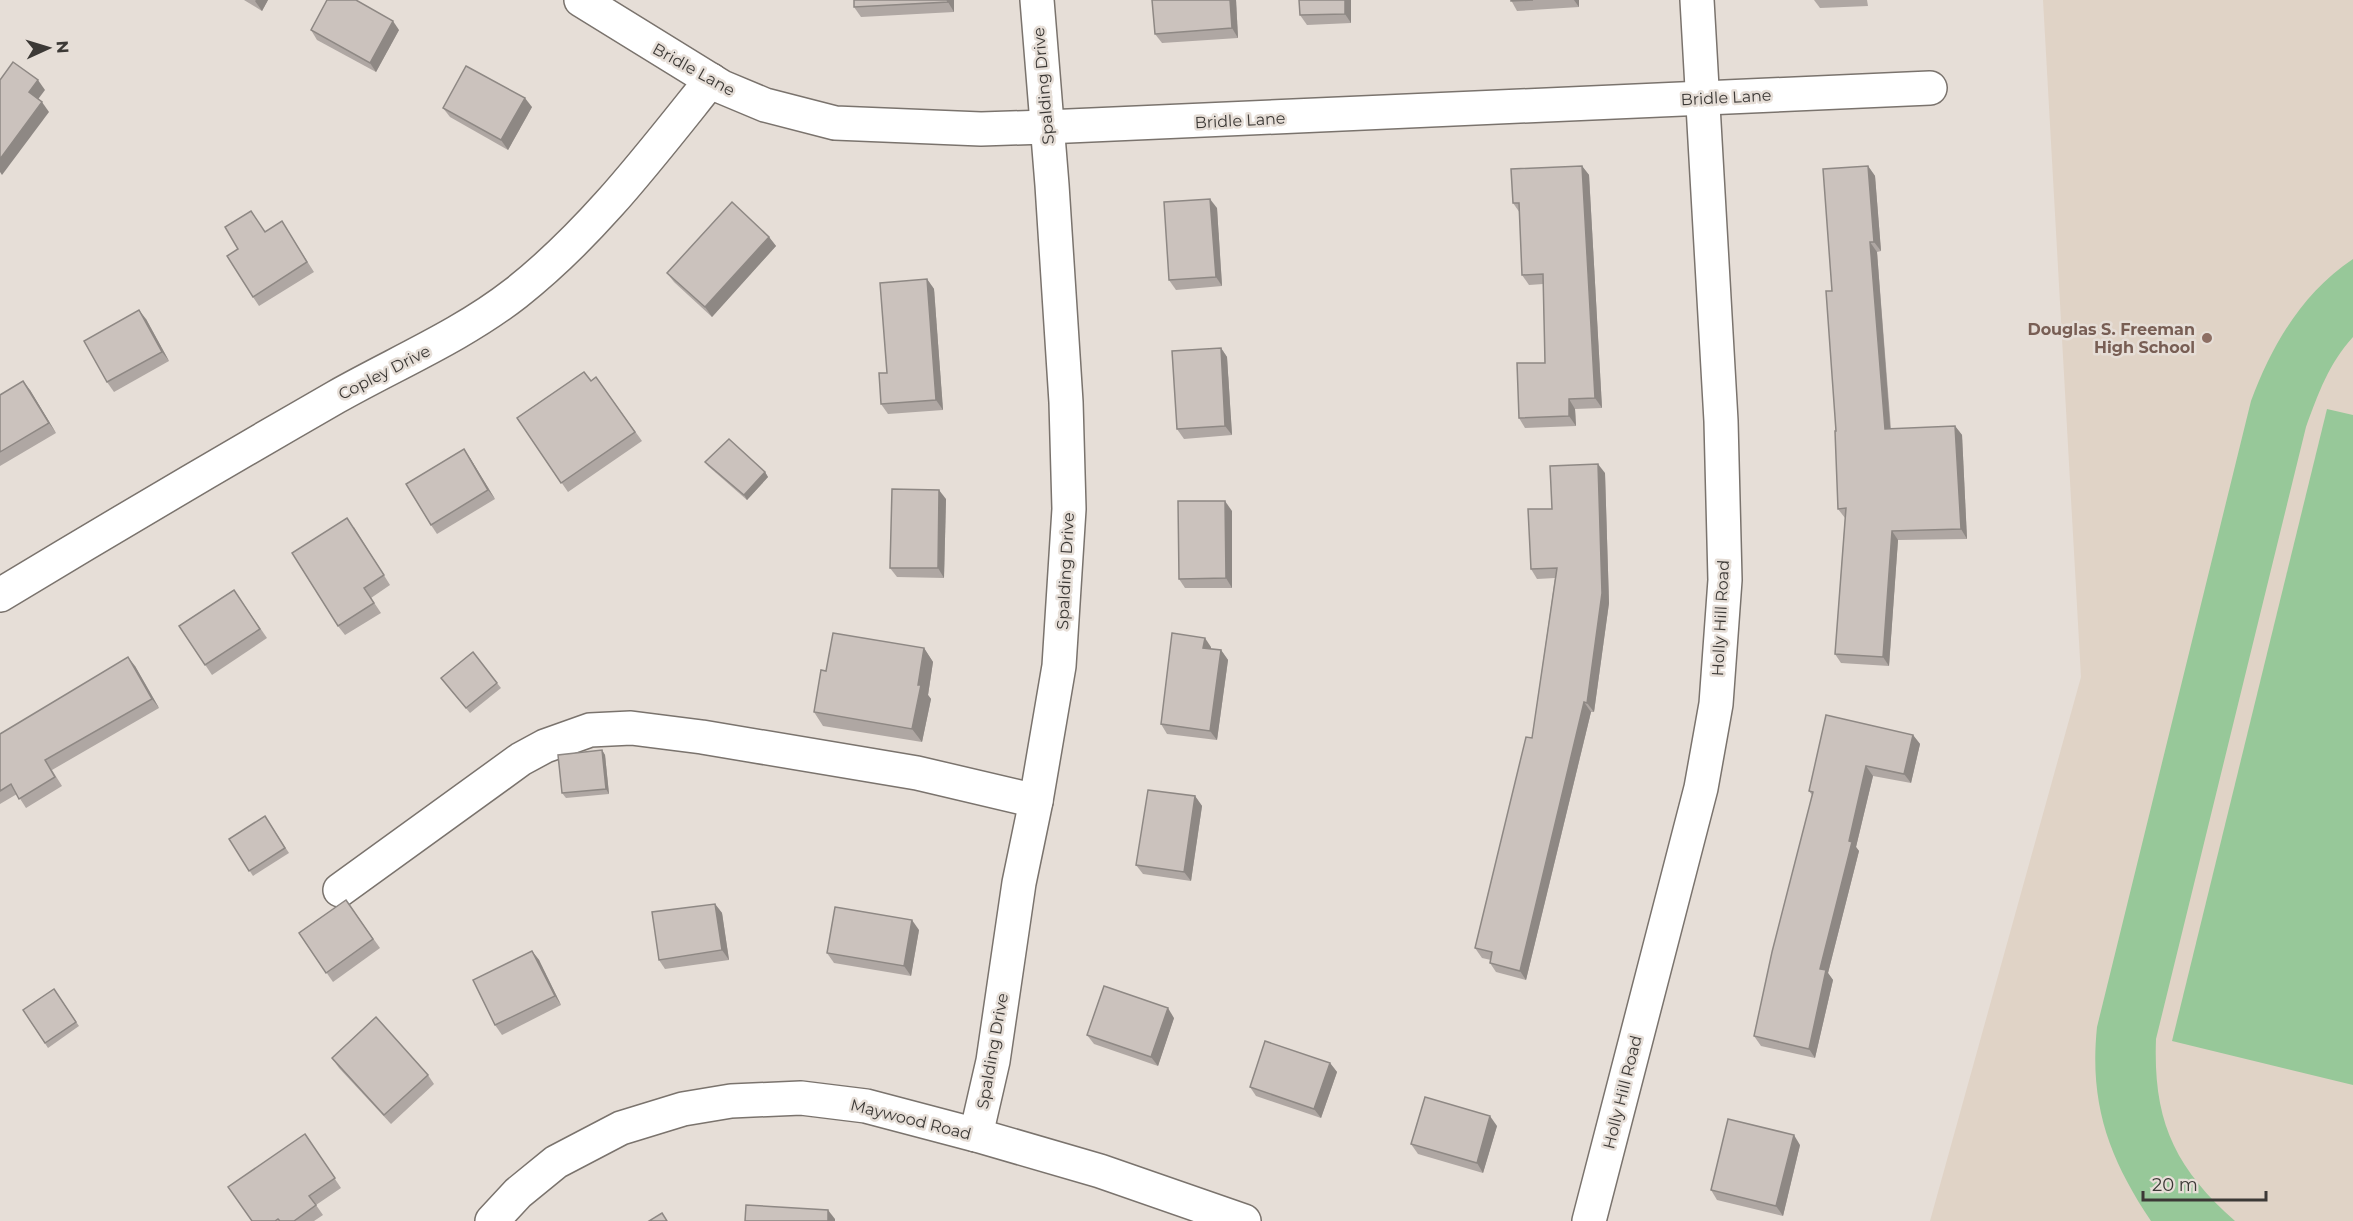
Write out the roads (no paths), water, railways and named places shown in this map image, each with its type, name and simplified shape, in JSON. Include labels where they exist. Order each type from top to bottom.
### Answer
[{"type":"street","name":"Bridle Lane","points":[[581,0],[722,87],[765,105],[835,123],[981,129],[1046,128],[1930,88]]},
{"type":"street","name":"Spalding Drive","points":[[976,1135],[993,1061],[1019,883],[1036,801],[1059,666],[1069,509],[1066,402],[1052,185],[1036,0]]},
{"type":"street","name":"Holly Hill Road","points":[[1589,1221],[1701,788],[1716,704],[1725,580],[1723,489],[1697,0]]},
{"type":"street","name":"Copley Drive","points":[[0,595],[320,406],[438,344],[514,294],[569,248],[622,192],[711,80]]},
{"type":"street","points":[[340,890],[521,759],[545,746],[590,730],[631,728],[702,737],[917,773],[1036,801]]},
{"type":"street","name":"Maywood Road","points":[[492,1221],[518,1193],[556,1162],[621,1128],[682,1109],[731,1101],[801,1098],[866,1106],[976,1135],[1100,1171],[1244,1221]]},
{"type":"place","name":"Douglas S. Freeman High School","points":[[2207,338]]}]
